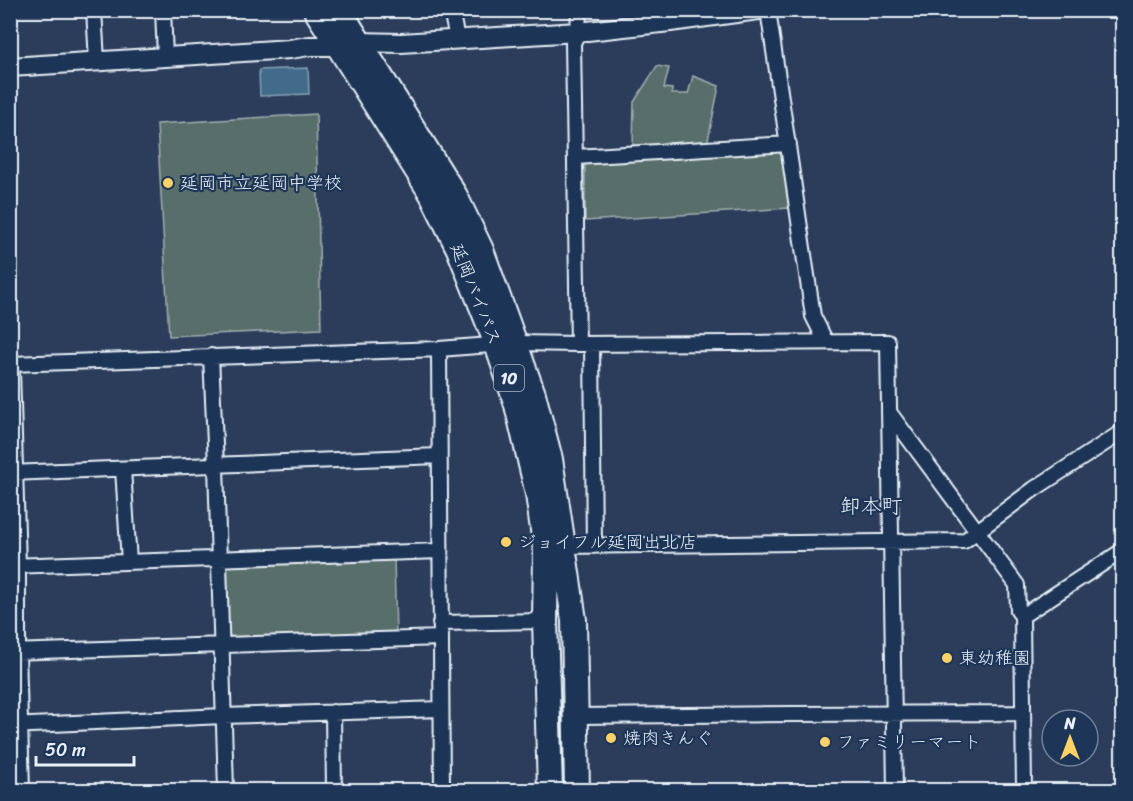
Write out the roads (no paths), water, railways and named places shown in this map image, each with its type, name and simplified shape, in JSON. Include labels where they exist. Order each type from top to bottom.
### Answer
[{"type":"highway","name":"延岡バイパス","points":[[316,10],[348,44],[455,196],[481,250],[507,344],[517,405],[538,494],[546,550],[545,621],[550,790]]},
{"type":"highway","name":"延岡バイパス","points":[[339,10],[348,44]]},
{"type":"highway","name":"延岡バイパス","points":[[507,344],[533,394],[550,459],[564,546],[574,620],[577,790]]},
{"type":"street","points":[[94,10],[97,61]]},
{"type":"street","points":[[163,10],[165,57]]},
{"type":"street","points":[[451,10],[457,39]]},
{"type":"street","points":[[579,10],[578,32],[573,43],[576,157],[594,546]]},
{"type":"street","points":[[10,67],[309,46],[578,32],[685,15],[758,10]]},
{"type":"street","points":[[768,10],[813,316],[826,342]]},
{"type":"street","points":[[576,157],[789,144]]},
{"type":"street","points":[[22,790],[15,726],[12,370],[10,365],[439,349],[507,344],[888,342],[895,790]]},
{"type":"street","points":[[439,349],[442,790]]},
{"type":"street","points":[[211,356],[226,790]]},
{"type":"street","points":[[889,412],[1017,585],[1018,611],[1022,616],[1024,790]]},
{"type":"street","points":[[564,546],[964,541],[1034,489],[1122,432]]},
{"type":"street","points":[[13,473],[439,456]]},
{"type":"street","points":[[123,469],[129,562]]},
{"type":"street","points":[[14,566],[440,551]]},
{"type":"street","points":[[1022,616],[1122,551]]},
{"type":"street","points":[[440,623],[545,621]]},
{"type":"street","points":[[14,652],[441,638]]},
{"type":"street","points":[[15,726],[441,709]]},
{"type":"street","points":[[333,712],[334,790]]},
{"type":"street","points":[[576,716],[1023,713]]},
{"type":"water","points":[[308,68],[309,94],[260,96],[259,70]]},
{"type":"place","name":"延岡市立延岡中学校","points":[[168,183]]},
{"type":"place","name":"ジョイフル延岡出北店","points":[[506,542]]},
{"type":"place","name":"東幼稚園","points":[[947,658]]},
{"type":"place","name":"焼肉きんぐ","points":[[611,738]]},
{"type":"place","name":"ファミリーマート","points":[[825,742]]},
{"type":"district","name":"卸本町","points":[[871,506]]}]
